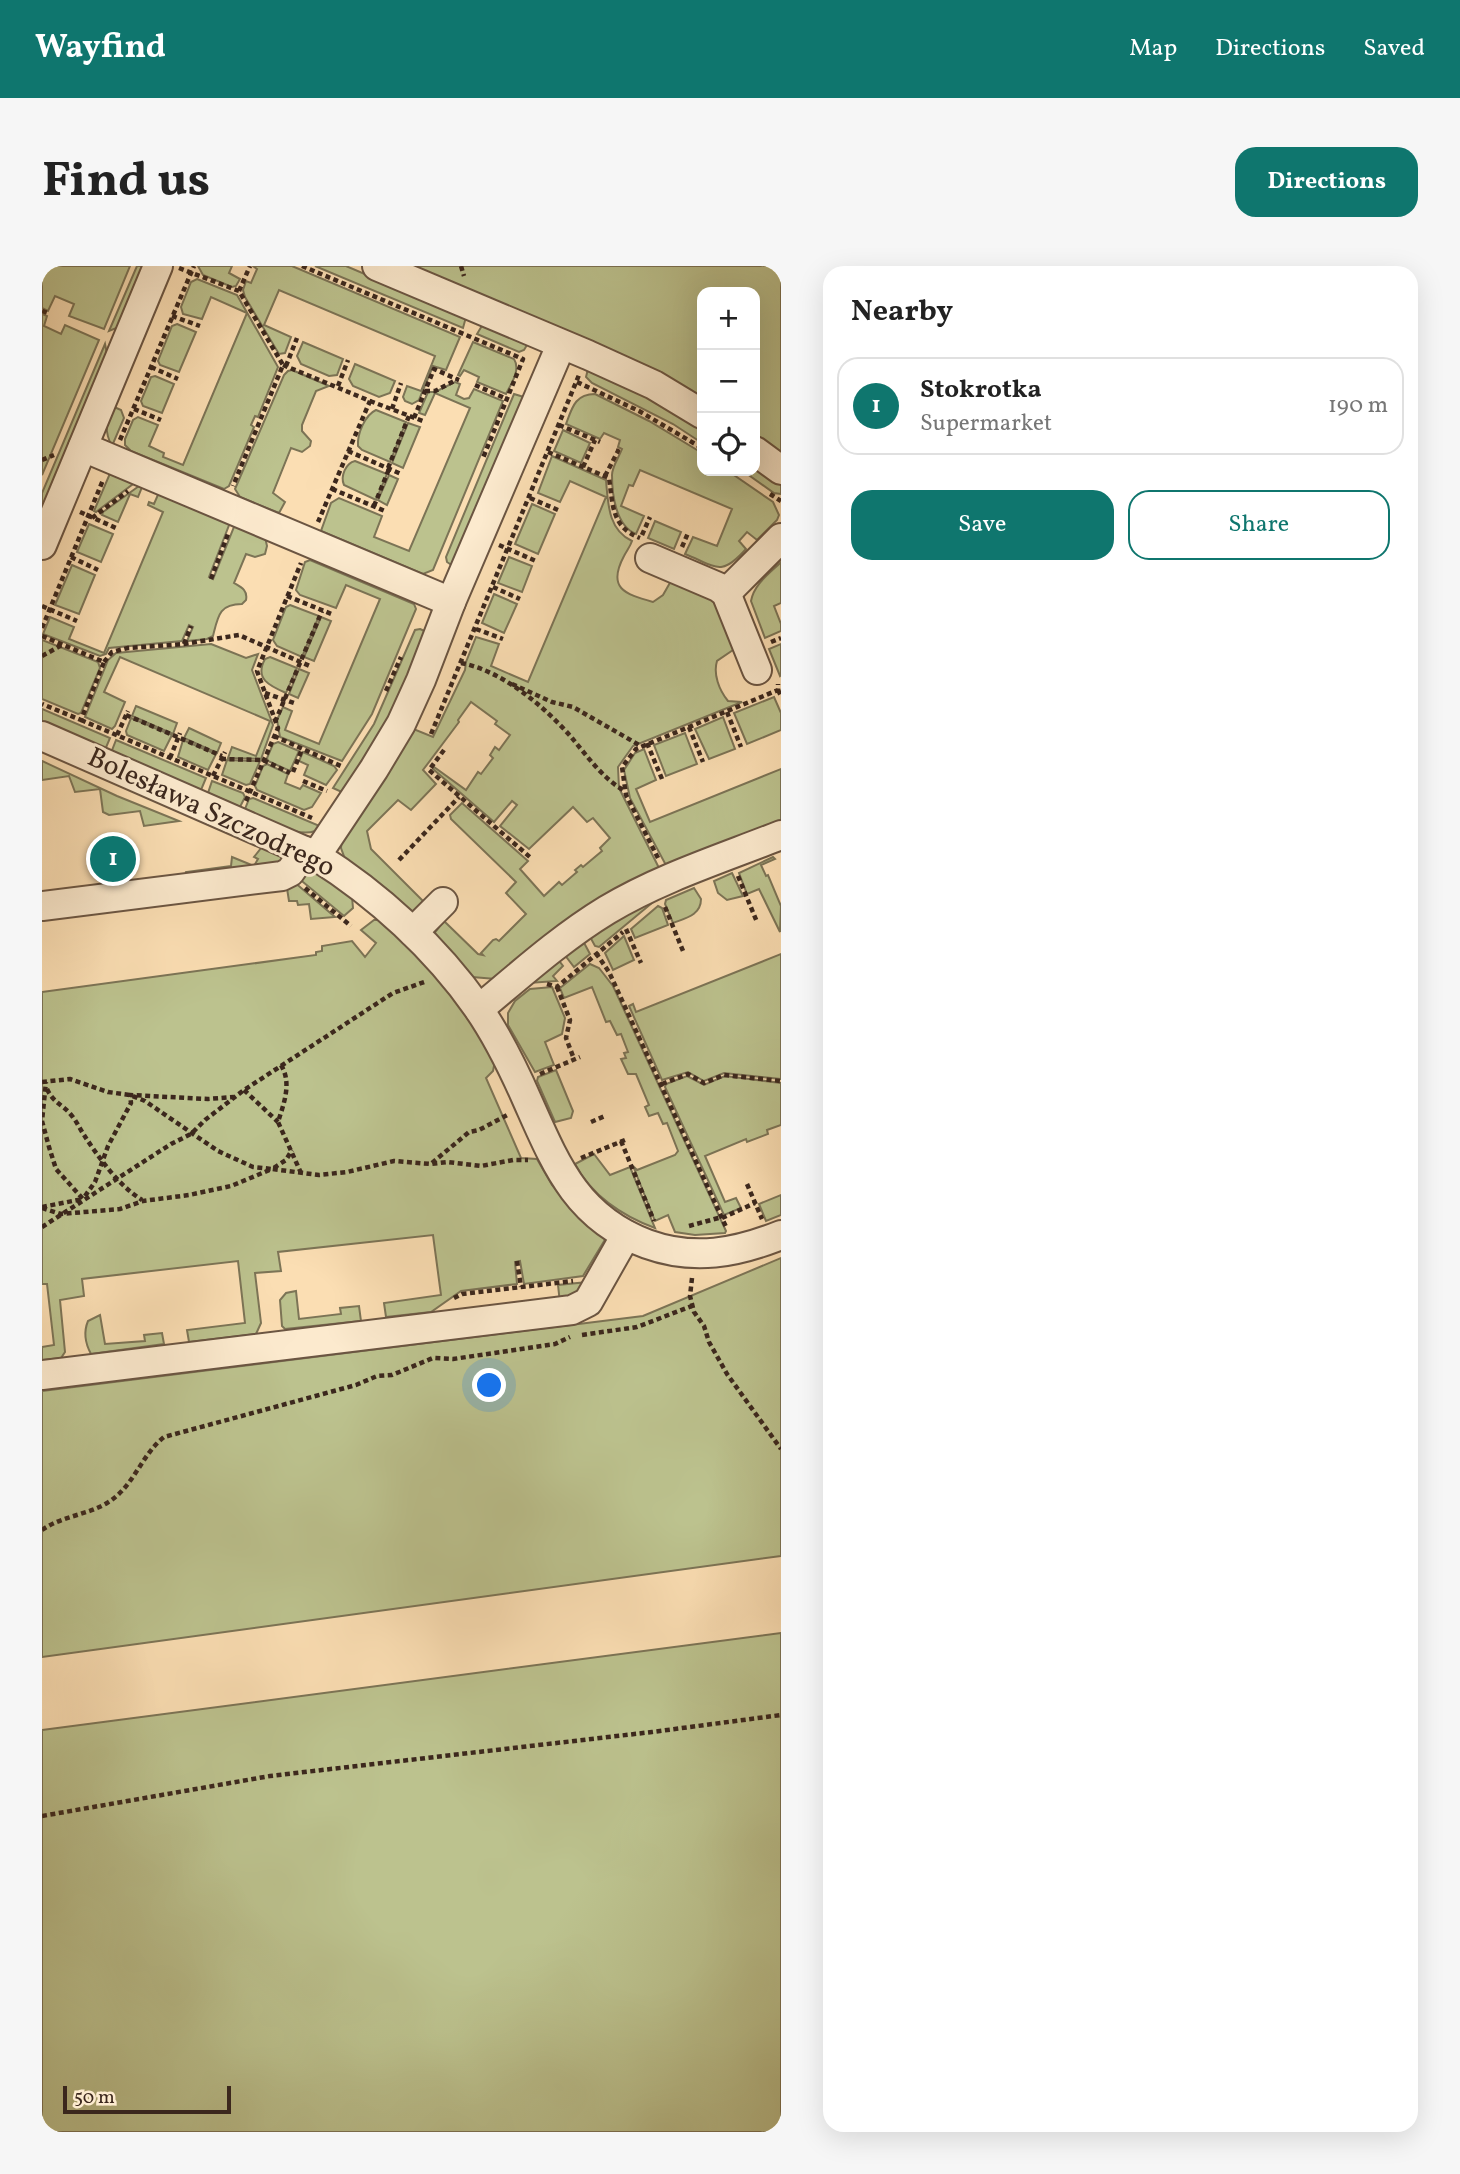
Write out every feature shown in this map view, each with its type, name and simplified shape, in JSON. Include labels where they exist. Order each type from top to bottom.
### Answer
[{"type":"street","points":[[42,545],[158,266]]},
{"type":"street","points":[[377,266],[654,385],[700,413]]},
{"type":"street","points":[[42,906],[288,874],[311,853],[320,818],[401,724],[561,345]]},
{"type":"street","points":[[83,447],[149,475],[233,503],[451,602]]},
{"type":"street","points":[[760,455],[781,470]]},
{"type":"street","points":[[726,593],[781,538]]},
{"type":"street","points":[[650,558],[718,587],[726,593],[767,676]]},
{"type":"street","name":"Bolesława Szczodrego","points":[[42,736],[311,853],[355,884],[413,932],[479,1009],[503,1051],[531,1090],[570,1186],[597,1216],[626,1235],[662,1249],[695,1254],[730,1252],[773,1231]]},
{"type":"street","points":[[479,1009],[579,929],[618,904],[666,890],[781,836]]},
{"type":"street","points":[[413,932],[443,902]]},
{"type":"street","points":[[42,1375],[572,1310],[588,1302],[626,1235]]},
{"type":"path","points":[[175,266],[239,291],[283,365],[233,503],[211,579]]},
{"type":"path","points":[[239,291],[250,266]]},
{"type":"path","points":[[302,266],[523,359],[482,460]]},
{"type":"path","points":[[172,316],[200,327]]},
{"type":"path","points":[[286,366],[297,338]]},
{"type":"path","points":[[431,734],[588,355]]},
{"type":"path","points":[[338,386],[348,360]]},
{"type":"path","points":[[151,367],[178,379]]},
{"type":"path","points":[[374,506],[434,369],[451,374],[459,380],[435,391],[425,391]]},
{"type":"path","points":[[577,382],[639,411],[697,445]]},
{"type":"path","points":[[391,409],[401,383]]},
{"type":"path","points":[[475,385],[507,399]]},
{"type":"path","points":[[370,401],[424,421]]},
{"type":"path","points":[[134,409],[161,420]]},
{"type":"path","points":[[559,425],[598,441],[583,467]]},
{"type":"path","points":[[605,476],[618,451],[615,450]]},
{"type":"path","points":[[348,451],[401,474]]},
{"type":"path","points":[[548,452],[609,478],[616,517],[622,529],[640,538],[650,517]]},
{"type":"path","points":[[42,460],[54,455]]},
{"type":"path","points":[[92,518],[149,475]]},
{"type":"path","points":[[332,489],[385,511]]},
{"type":"path","points":[[530,498],[558,510]]},
{"type":"path","points":[[60,504],[116,528]]},
{"type":"path","points":[[479,536],[536,561]]},
{"type":"path","points":[[71,557],[98,570]]},
{"type":"path","points":[[493,587],[520,599]]},
{"type":"path","points":[[286,596],[334,615]]},
{"type":"path","points":[[42,606],[77,621]]},
{"type":"path","points":[[237,820],[274,736],[285,700],[322,611]]},
{"type":"path","points":[[184,644],[191,626]]},
{"type":"path","points":[[476,629],[503,639]]},
{"type":"path","points":[[81,720],[111,652],[128,648],[184,644],[239,635],[312,667]]},
{"type":"path","points":[[42,636],[104,663]]},
{"type":"path","points":[[42,656],[63,645]]},
{"type":"path","points":[[381,702],[402,654]]},
{"type":"path","points":[[461,663],[552,702],[573,707],[641,746]]},
{"type":"path","points":[[767,676],[781,696]]},
{"type":"path","points":[[501,680],[555,721],[614,784],[625,791]]},
{"type":"path","points":[[683,951],[666,890],[625,791],[622,767],[636,749],[647,743],[778,690]]},
{"type":"path","points":[[265,693],[297,704]]},
{"type":"path","points":[[42,704],[250,792],[320,818]]},
{"type":"path","points":[[727,712],[741,747]]},
{"type":"path","points":[[117,735],[127,713],[223,755],[263,760],[291,772],[302,749]]},
{"type":"path","points":[[689,727],[703,762]]},
{"type":"path","points":[[170,758],[179,735]]},
{"type":"path","points":[[274,736],[343,767]]},
{"type":"path","points":[[647,743],[662,779]]},
{"type":"path","points":[[444,750],[429,770],[531,858]]},
{"type":"path","points":[[213,776],[223,755]]},
{"type":"path","points":[[338,775],[349,759]]},
{"type":"path","points":[[303,781],[327,791]]},
{"type":"path","points":[[321,800],[332,783]]},
{"type":"path","points":[[400,860],[459,797]]},
{"type":"path","points":[[735,869],[757,922]]},
{"type":"path","points":[[288,874],[351,926]]},
{"type":"path","points":[[556,987],[635,922]]},
{"type":"path","points":[[579,929],[609,972],[730,1236]]},
{"type":"path","points":[[626,929],[641,963]]},
{"type":"path","points":[[42,1227],[116,1178],[191,1134],[244,1090],[393,993],[426,981],[456,979]]},
{"type":"path","points":[[537,985],[553,984],[556,987],[570,1020],[566,1038],[574,1059]]},
{"type":"path","points":[[431,1164],[469,1132],[479,1130],[580,1057]]},
{"type":"path","points":[[278,1122],[286,1087],[285,1071],[281,1065]]},
{"type":"path","points":[[662,1084],[688,1074],[704,1083],[724,1075],[781,1081]]},
{"type":"path","points":[[45,1084],[70,1079],[108,1092],[130,1095],[208,1099],[235,1097]]},
{"type":"path","points":[[45,1084],[42,1121],[56,1169],[83,1199]]},
{"type":"path","points":[[45,1084],[51,1099],[71,1114],[116,1178],[143,1201]]},
{"type":"path","points":[[244,1090],[278,1122],[302,1173]]},
{"type":"path","points":[[130,1095],[164,1112],[218,1152],[253,1167],[319,1175],[348,1172],[394,1161],[481,1166],[561,1159],[623,1140],[658,1233]]},
{"type":"path","points":[[42,1208],[83,1199],[95,1182],[102,1159],[131,1103],[130,1095]]},
{"type":"path","points":[[592,1122],[604,1116]]},
{"type":"path","points":[[42,1208],[61,1214],[120,1209],[143,1201],[231,1186],[272,1169],[286,1160],[292,1150]]},
{"type":"path","points":[[747,1184],[755,1203],[773,1231]]},
{"type":"path","points":[[722,1218],[755,1203]]},
{"type":"path","points":[[695,1254],[690,1296],[692,1306],[727,1374],[781,1449]]},
{"type":"path","points":[[517,1261],[521,1287]]},
{"type":"path","points":[[42,1530],[53,1522],[106,1504],[136,1475],[155,1445],[164,1437],[356,1385],[377,1376],[392,1375],[433,1358],[453,1359],[555,1344],[587,1334],[636,1327],[692,1306]]},
{"type":"path","points":[[772,1434],[781,1438]]},
{"type":"path","points":[[42,1816],[270,1776],[781,1715]]},
{"type":"green space","points":[[42,266],[130,266],[104,329],[69,316],[74,304],[55,296],[48,311],[42,308]]},
{"type":"green space","points":[[137,266],[144,266],[119,327],[109,331]]},
{"type":"green space","points":[[198,266],[232,266],[229,273],[240,279],[236,286],[232,287],[203,275]]},
{"type":"green space","points":[[253,266],[292,266],[460,337],[446,370],[433,366],[419,400],[412,404],[405,401],[403,397],[407,386],[421,391],[435,356],[279,290],[264,325],[291,337],[285,353],[279,354],[245,297],[243,290],[246,281],[251,283],[257,269]]},
{"type":"green space","points":[[315,266],[346,266],[466,317],[463,328]]},
{"type":"green space","points":[[407,266],[781,266],[781,454],[760,439],[760,287],[697,287],[697,399]]},
{"type":"green space","points":[[197,279],[237,295],[278,367],[258,417],[255,416],[251,425],[254,427],[229,486],[224,489],[131,451],[125,445],[133,420],[138,417],[158,425],[149,446],[164,453],[163,457],[183,465],[247,313],[211,297],[202,319],[183,314],[181,307],[191,282]]},
{"type":"green space","points":[[42,314],[47,316],[44,326],[61,334],[65,325],[99,340],[42,475]]},
{"type":"green space","points":[[177,324],[196,332],[179,372],[160,365],[158,361],[172,326]]},
{"type":"green space","points":[[483,324],[527,345],[519,352],[477,334]]},
{"type":"green space","points":[[303,342],[343,359],[337,375],[329,376],[301,364],[297,356]]},
{"type":"green space","points":[[473,342],[514,359],[516,372],[506,394],[477,382],[479,377],[464,370],[458,375]]},
{"type":"green space","points":[[105,344],[107,354],[42,511],[42,493]]},
{"type":"green space","points":[[355,364],[395,381],[390,393],[379,397],[353,386],[349,379]]},
{"type":"green space","points":[[588,369],[669,408],[697,425],[697,440],[673,424],[592,383],[586,377]]},
{"type":"green space","points":[[292,370],[329,386],[316,391],[302,425],[302,431],[311,441],[310,446],[302,452],[291,448],[273,493],[285,502],[279,513],[240,497],[235,489],[284,375]]},
{"type":"green space","points":[[155,376],[174,384],[162,413],[143,406],[141,401],[151,377]]},
{"type":"green space","points":[[455,382],[460,384],[456,395],[464,399],[469,398],[474,389],[503,401],[433,570],[423,574],[321,531],[331,503],[339,498],[382,516],[374,537],[409,551],[470,408],[435,393],[425,415],[419,413],[428,392],[435,392]]},
{"type":"green space","points":[[514,394],[527,398],[456,568],[447,562],[446,557]]},
{"type":"green space","points":[[595,394],[649,421],[697,450],[697,476],[735,476],[773,502],[779,515],[777,520],[757,540],[747,532],[739,541],[746,549],[738,558],[724,566],[712,566],[685,554],[693,537],[717,546],[732,509],[640,470],[633,486],[629,485],[621,506],[644,516],[636,534],[629,530],[616,509],[613,492],[612,472],[622,449],[618,447],[620,440],[604,433],[600,439],[566,424],[579,399]]},
{"type":"green space","points":[[112,406],[121,410],[124,418],[112,446],[107,426]]},
{"type":"green space","points":[[376,410],[406,422],[390,462],[358,446],[362,425]]},
{"type":"green space","points":[[408,423],[420,427],[403,468],[392,463]]},
{"type":"green space","points":[[563,430],[590,443],[581,463],[554,451]]},
{"type":"green space","points":[[552,456],[606,480],[614,523],[624,536],[632,541],[619,567],[617,576],[621,588],[634,596],[653,602],[663,595],[671,581],[714,595],[736,648],[717,661],[718,682],[728,701],[742,702],[633,746],[618,767],[619,788],[661,872],[496,979],[472,977],[433,935],[444,921],[478,954],[483,955],[481,953],[493,940],[499,941],[526,914],[506,893],[516,882],[450,815],[462,803],[528,861],[520,869],[544,896],[559,882],[562,885],[577,872],[575,870],[581,865],[583,867],[602,851],[600,848],[610,838],[593,818],[587,822],[573,807],[529,849],[500,826],[517,805],[512,801],[494,822],[433,769],[434,767],[466,790],[478,772],[481,774],[493,758],[490,755],[495,747],[499,750],[510,735],[495,724],[497,721],[471,702],[423,770],[436,784],[411,810],[398,800],[367,831],[371,849],[423,901],[409,913],[345,859],[341,848],[342,838],[411,728],[433,737],[465,670],[476,637],[499,644],[491,666],[528,682],[606,497],[570,481],[560,502],[538,493]]},
{"type":"green space","points":[[355,461],[387,474],[376,500],[344,485],[345,470]]},
{"type":"green space","points":[[760,468],[781,483],[781,494],[774,493],[750,476],[760,476]]},
{"type":"green space","points":[[111,471],[137,481],[96,512],[94,511]]},
{"type":"green space","points":[[389,475],[398,479],[387,505],[378,500]]},
{"type":"green space","points":[[139,486],[142,487],[138,497],[130,494],[118,522],[102,515],[103,512]]},
{"type":"green space","points":[[160,490],[231,520],[209,577],[213,579],[236,522],[265,537],[265,554],[255,557],[246,554],[234,583],[245,591],[246,600],[242,604],[228,606],[221,612],[213,636],[207,639],[187,641],[193,627],[189,625],[182,641],[109,648],[106,654],[100,656],[43,634],[50,617],[74,627],[69,639],[104,653],[163,512],[148,505],[149,502],[154,504]]},
{"type":"green space","points":[[532,504],[555,514],[538,554],[515,544]]},
{"type":"green space","points":[[655,521],[681,532],[674,549],[648,538]]},
{"type":"green space","points":[[89,524],[113,534],[101,562],[77,552]]},
{"type":"green space","points":[[509,557],[532,566],[522,592],[498,583]]},
{"type":"green space","points":[[310,560],[414,604],[416,609],[372,714],[342,761],[280,737],[277,720],[283,707],[292,711],[285,730],[319,744],[380,599],[346,585],[336,608],[300,595],[296,590],[305,562]]},
{"type":"green space","points":[[781,562],[781,603],[774,606],[781,631],[765,638],[751,601],[759,584]]},
{"type":"green space","points":[[72,565],[95,575],[79,614],[55,605]]},
{"type":"green space","points":[[494,594],[517,604],[504,633],[482,623]]},
{"type":"green space","points":[[290,605],[319,616],[302,657],[277,646],[273,640],[286,607]]},
{"type":"green space","points":[[321,617],[331,621],[314,661],[304,657]]},
{"type":"green space","points":[[415,630],[429,633],[400,703],[346,794],[333,788],[374,724]]},
{"type":"green space","points":[[42,640],[98,662],[100,668],[81,713],[42,699]]},
{"type":"green space","points":[[211,644],[246,658],[258,654],[252,670],[273,725],[261,759],[228,758],[232,747],[256,756],[270,721],[120,657],[104,692],[125,702],[115,726],[112,729],[85,717],[108,660],[116,653]]},
{"type":"green space","points":[[781,644],[781,675],[780,676],[769,649]]},
{"type":"green space","points":[[270,657],[297,668],[286,693],[269,684],[263,677],[262,666],[265,659]]},
{"type":"green space","points":[[299,669],[309,673],[298,698],[289,694]]},
{"type":"green space","points":[[774,697],[781,713],[781,730],[747,744],[734,713]]},
{"type":"green space","points":[[136,706],[177,723],[173,734],[132,716]]},
{"type":"green space","points":[[42,709],[110,738],[105,750],[42,724]]},
{"type":"green space","points":[[723,717],[735,749],[709,759],[695,729]]},
{"type":"green space","points":[[131,718],[172,735],[164,751],[127,735]]},
{"type":"green space","points":[[189,728],[221,743],[217,753],[184,738]]},
{"type":"green space","points":[[685,733],[697,764],[666,776],[654,745]]},
{"type":"green space","points":[[116,740],[206,778],[201,790],[111,753]]},
{"type":"green space","points":[[183,740],[216,754],[208,770],[178,757]]},
{"type":"green space","points":[[278,742],[299,751],[290,771],[268,761],[273,744]]},
{"type":"green space","points":[[644,749],[656,780],[636,789],[650,822],[781,769],[781,824],[668,869],[630,798],[624,770],[635,753]]},
{"type":"green space","points":[[303,752],[334,766],[337,770],[326,785],[304,775],[308,765],[299,761]]},
{"type":"green space","points":[[227,760],[260,761],[250,784],[246,785],[222,775]]},
{"type":"green space","points":[[42,761],[179,821],[144,826],[140,811],[109,815],[103,812],[100,789],[75,792],[69,776],[42,780]]},
{"type":"green space","points":[[267,764],[288,774],[285,783],[300,789],[303,785],[321,793],[312,807],[304,810],[257,790],[255,786],[263,766]]},
{"type":"green space","points":[[212,781],[243,793],[245,797],[240,807],[208,793]]},
{"type":"green space","points":[[253,798],[322,827],[305,833],[284,828],[245,809],[249,799]]},
{"type":"green space","points":[[262,847],[283,853],[286,864],[187,879],[186,872],[231,866],[232,857],[254,866],[258,859],[254,857]]},
{"type":"green space","points":[[773,857],[775,859],[761,865],[781,906],[780,932],[759,889],[747,894],[739,873]]},
{"type":"green space","points":[[308,868],[352,897],[353,908],[344,916],[297,877]]},
{"type":"green space","points":[[732,873],[743,896],[727,900],[718,893],[714,881]]},
{"type":"green space","points":[[293,881],[335,917],[311,919],[309,904],[298,905],[297,901],[289,901],[286,882]]},
{"type":"green space","points":[[694,888],[701,899],[698,909],[692,915],[673,923],[665,904],[666,900]]},
{"type":"green space","points":[[658,898],[599,947],[595,946],[589,935]]},
{"type":"green space","points":[[658,906],[662,908],[668,925],[635,938],[631,929]]},
{"type":"green space","points":[[374,920],[380,920],[420,956],[473,1022],[495,1061],[493,1071],[486,1078],[521,1158],[537,1159],[552,1185],[576,1213],[606,1238],[583,1276],[524,1284],[520,1261],[515,1262],[517,1284],[461,1291],[431,1312],[386,1317],[384,1303],[441,1295],[433,1235],[278,1252],[281,1271],[255,1273],[261,1323],[256,1334],[189,1342],[187,1330],[245,1323],[238,1261],[82,1279],[84,1296],[60,1300],[65,1352],[61,1358],[42,1360],[42,1347],[54,1345],[47,1284],[42,1284],[42,992],[316,955],[316,952],[322,951],[322,946],[352,941],[365,957],[376,943],[361,930]]},
{"type":"green space","points":[[624,936],[634,960],[613,970],[605,953]]},
{"type":"green space","points":[[582,939],[590,954],[574,967],[564,954]]},
{"type":"green space","points":[[781,954],[781,1079],[724,1073],[704,1081],[688,1072],[662,1080],[629,1006],[633,1004],[636,1012]]},
{"type":"green space","points":[[557,958],[563,966],[553,976],[557,981],[528,983]]},
{"type":"green space","points":[[590,964],[599,968],[613,986],[725,1233],[695,1235],[675,1232],[668,1215],[655,1221],[633,1166],[637,1170],[675,1155],[678,1151],[667,1123],[663,1124],[658,1113],[649,1116],[645,1107],[649,1105],[636,1074],[628,1074],[621,1059],[626,1058],[624,1053],[628,1052],[621,1034],[617,1035],[610,1021],[606,1022],[592,987],[564,998],[560,988]]},
{"type":"green space","points":[[552,987],[565,1018],[562,1034],[545,1042],[554,1065],[535,1072],[508,1025],[508,1013],[515,1001],[530,989]]},
{"type":"green space","points":[[556,1070],[573,1111],[571,1118],[555,1122],[537,1081],[538,1077]]},
{"type":"green space","points":[[687,1076],[704,1085],[725,1076],[781,1083],[781,1125],[767,1130],[768,1134],[747,1142],[746,1139],[705,1156],[725,1202],[736,1198],[741,1208],[724,1215],[665,1087],[666,1084]]},
{"type":"green space","points":[[594,1154],[610,1175],[630,1167],[655,1228],[619,1211],[590,1185],[575,1164]]},
{"type":"green space","points":[[781,1195],[781,1215],[766,1221],[759,1204]]},
{"type":"green space","points":[[781,1258],[781,1556],[42,1657],[42,1391],[643,1316]]},
{"type":"green space","points":[[588,1282],[584,1288],[560,1303],[558,1285]]},
{"type":"green space","points":[[296,1291],[299,1319],[341,1314],[340,1308],[359,1306],[361,1321],[285,1329],[282,1326],[280,1300],[286,1293]]},
{"type":"green space","points":[[100,1315],[105,1344],[145,1341],[144,1335],[162,1333],[164,1344],[91,1354],[85,1338],[86,1325]]},
{"type":"green space","points":[[781,1633],[781,2132],[42,2132],[42,1730]]},
{"type":"place","name":"Stokrotka","points":[[113,859]]}]
